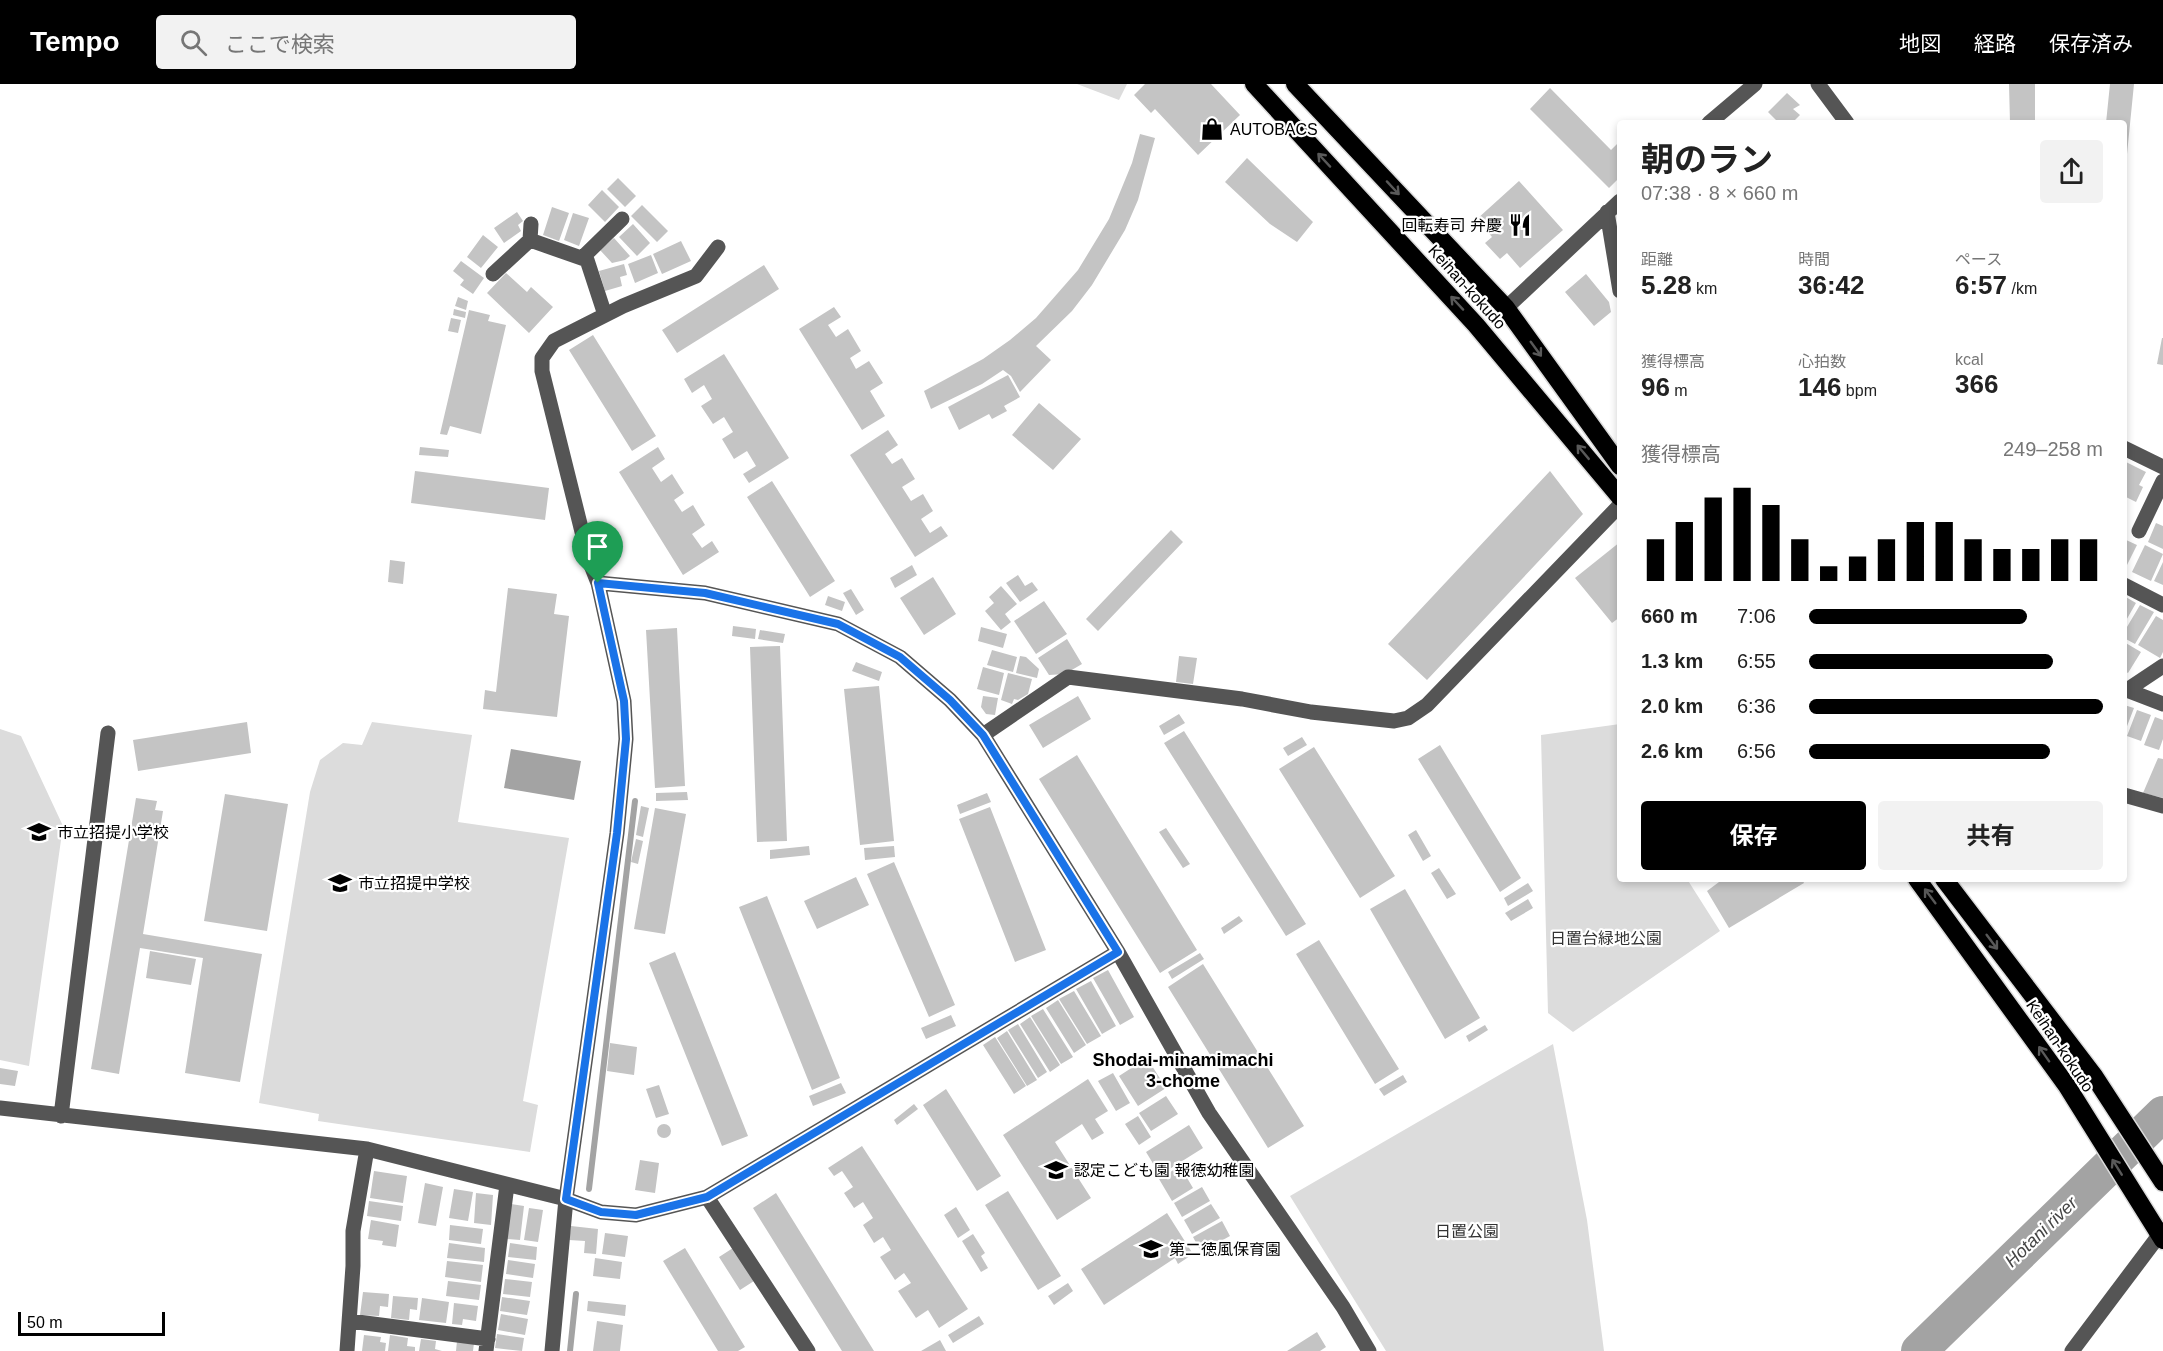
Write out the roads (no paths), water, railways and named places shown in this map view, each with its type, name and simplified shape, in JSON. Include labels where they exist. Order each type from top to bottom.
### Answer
[{"type":"highway","name":"Keihan-kokudo","points":[[1254,84],[1476,324],[1617,493]]},
{"type":"highway","name":"Keihan-kokudo","points":[[1295,84],[1506,308],[1617,462]]},
{"type":"highway","name":"Keihan-kokudo","points":[[1919,882],[2053,1067],[2162,1235]]},
{"type":"highway","name":"Keihan-kokudo","points":[[1946,882],[2094,1076],[2163,1182]]},
{"type":"street","points":[[1713,120],[1755,84]]},
{"type":"street","points":[[1818,84],[1845,120]]},
{"type":"street","points":[[1506,308],[1617,204]]},
{"type":"street","points":[[1607,212],[1617,273]]},
{"type":"street","points":[[582,258],[622,219]]},
{"type":"street","points":[[493,274],[530,240],[531,224]]},
{"type":"street","points":[[530,240],[587,260],[605,315]]},
{"type":"street","points":[[552,1351],[566,1199],[617,833],[626,739],[624,701],[598,583],[589,560],[563,457],[542,371],[542,358],[554,341],[605,315],[696,276],[718,247]]},
{"type":"street","points":[[2127,449],[2163,468]]},
{"type":"street","points":[[2139,531],[2163,481]]},
{"type":"street","points":[[983,735],[1068,677],[1242,699],[1334,715],[1394,722],[1408,718],[1427,705],[1617,508]]},
{"type":"street","points":[[598,583],[705,593],[838,624],[900,657],[950,700],[983,735],[1118,952],[1209,1113],[1343,1306],[1369,1351]]},
{"type":"street","points":[[2127,587],[2163,605]]},
{"type":"street","points":[[2127,689],[2163,666]]},
{"type":"street","points":[[2127,690],[2163,704]]},
{"type":"street","points":[[61,1116],[108,733]]},
{"type":"street","points":[[2127,796],[2163,806]]},
{"type":"street","points":[[0,1108],[367,1149],[566,1199],[601,1212],[636,1215],[707,1197],[1118,952]]},
{"type":"street","points":[[347,1351],[353,1231],[367,1149]]},
{"type":"street","points":[[350,1321],[487,1345],[507,1185]]},
{"type":"street","points":[[707,1197],[808,1351]]},
{"type":"street","points":[[2072,1351],[2162,1235]]},
{"type":"waterway","points":[[589,1189],[635,801]]},
{"type":"waterway","name":"Hotani river","points":[[1919,1351],[2163,1114]]},
{"type":"waterway","points":[[570,1351],[576,1294]]},
{"type":"place","name":"AUTOBACS","points":[[1212,129]]},
{"type":"place","name":"回転寿司 弁慶","points":[[1520,225]]},
{"type":"place","name":"市立招提小学校","points":[[39,832]]},
{"type":"place","name":"市立招提中学校","points":[[340,883]]},
{"type":"place","name":"認定こども園 報徳幼稚園","points":[[1056,1170]]},
{"type":"place","name":"第二徳風保育園","points":[[1151,1249]]},
{"type":"district","name":"Shodai-minamimachi 3-chome","points":[[1183,1070]]},
{"type":"park label","name":"日置台緑地公園","points":[[1606,938]]},
{"type":"park label","name":"日置公園","points":[[1467,1231]]}]
